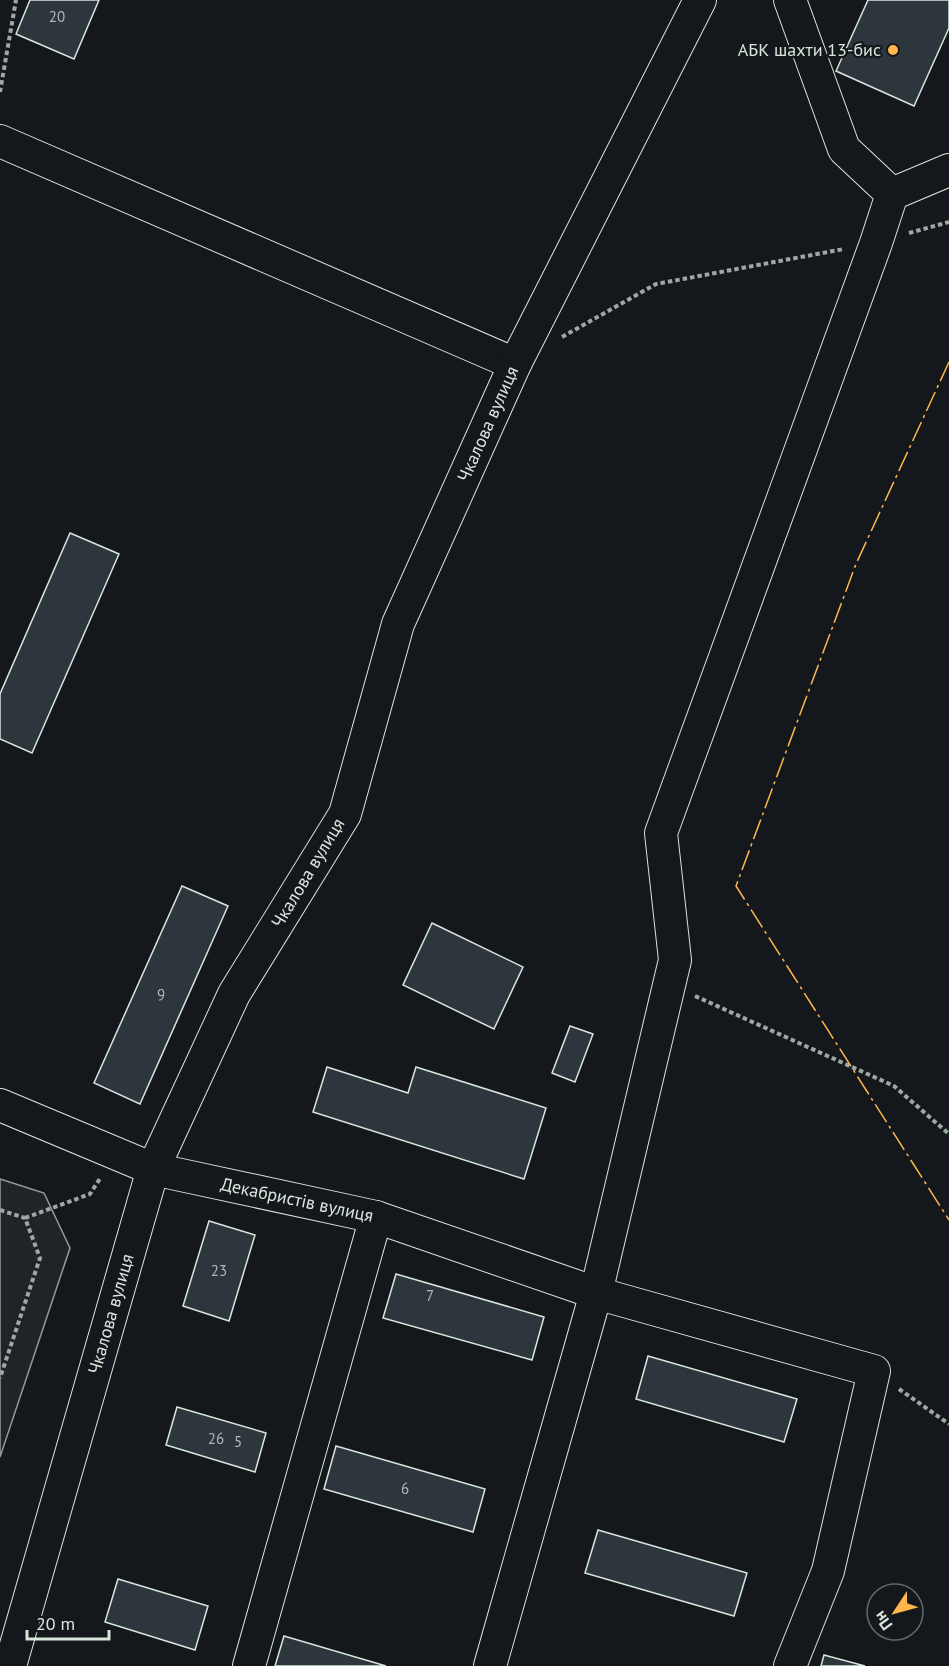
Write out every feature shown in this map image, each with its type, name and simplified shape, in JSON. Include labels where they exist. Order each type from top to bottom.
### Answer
[{"type":"street","name":"Чкалова вулиця","points":[[10,1666],[153,1169],[234,994],[345,814],[398,624],[515,364],[700,0]]},
{"type":"street","points":[[790,0],[844,149],[892,194]]},
{"type":"street","points":[[0,141],[515,364]]},
{"type":"street","points":[[490,1666],[596,1293],[670,985],[675,960],[661,833],[892,194],[949,170]]},
{"type":"street","name":"Декабристів вулиця","points":[[0,1105],[153,1169],[376,1217],[596,1293],[874,1371]]},
{"type":"street","points":[[249,1666],[376,1217]]},
{"type":"street","points":[[790,1666],[828,1571],[874,1371]]},
{"type":"path","points":[[0,92],[16,0]]},
{"type":"path","points":[[555,341],[657,284],[876,243],[949,222]]},
{"type":"path","points":[[670,985],[894,1086],[949,1134]]},
{"type":"path","points":[[0,1210],[25,1218],[90,1194],[117,1154]]},
{"type":"path","points":[[0,1378],[40,1258],[25,1218]]},
{"type":"path","points":[[874,1371],[949,1424]]},
{"type":"shaded area","points":[[0,1179],[44,1193],[70,1248],[0,1457]]},
{"type":"building","points":[[30,0],[99,0],[74,59],[16,34]]},
{"type":"building","name":"АБК шахти 13-бис","points":[[868,0],[949,0],[949,28],[914,106],[836,71]]},
{"type":"building","points":[[70,533],[119,554],[32,753],[0,739],[0,694]]},
{"type":"building","points":[[182,886],[228,906],[140,1104],[94,1083]]},
{"type":"building","points":[[432,923],[523,967],[494,1029],[403,985]]},
{"type":"building","points":[[570,1026],[593,1034],[575,1082],[552,1073]]},
{"type":"building","points":[[327,1067],[408,1093],[416,1067],[546,1108],[524,1179],[313,1112]]},
{"type":"building","points":[[209,1221],[255,1235],[229,1321],[183,1306]]},
{"type":"building","points":[[396,1274],[544,1317],[532,1360],[383,1318]]},
{"type":"building","points":[[648,1356],[797,1399],[784,1442],[636,1399]]},
{"type":"building","points":[[177,1407],[266,1433],[255,1472],[166,1445]]},
{"type":"building","points":[[336,1446],[485,1489],[473,1532],[324,1489]]},
{"type":"building","points":[[598,1530],[747,1573],[734,1616],[585,1573]]},
{"type":"building","points":[[118,1579],[208,1606],[195,1650],[105,1622]]},
{"type":"building","points":[[284,1636],[386,1666],[275,1666]]},
{"type":"building","points":[[824,1655],[865,1666],[821,1666]]},
{"type":"power","points":[[949,362],[856,564],[736,886],[949,1220]]},
{"type":"place","name":"АБК шахти 13-бис","points":[[893,50]]}]
